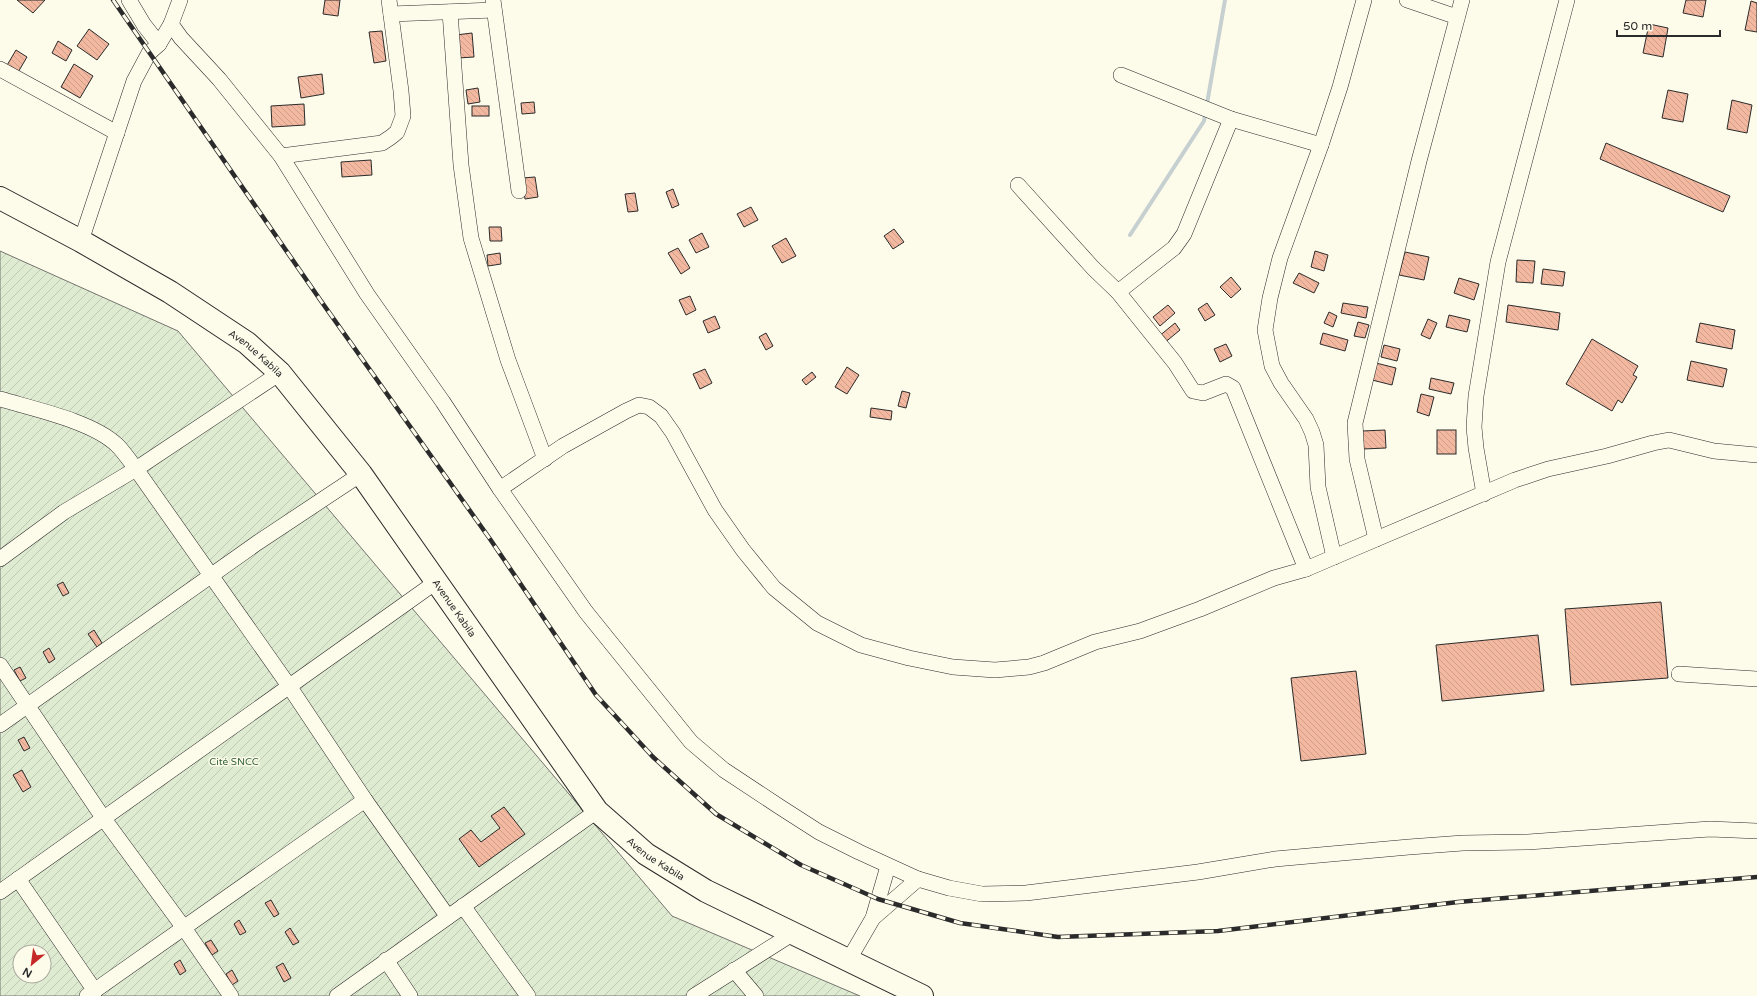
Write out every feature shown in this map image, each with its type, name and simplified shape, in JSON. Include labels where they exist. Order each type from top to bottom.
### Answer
[{"type":"highway","name":"Avenue Kabila","points":[[0,198],[80,241],[183,301],[247,343],[280,373],[361,474],[597,811],[646,854],[706,891],[922,996]]},
{"type":"street","points":[[129,0],[144,25],[159,44]]},
{"type":"street","points":[[80,241],[134,81],[149,53],[159,44],[171,24],[180,0]]},
{"type":"street","points":[[1334,557],[1318,487],[1316,445],[1306,419],[1281,383],[1272,366],[1265,330],[1270,298],[1280,258],[1321,145],[1340,87],[1364,0]]},
{"type":"street","points":[[1407,0],[1457,17]]},
{"type":"street","points":[[1376,539],[1357,459],[1355,423],[1419,161],[1462,0]]},
{"type":"street","points":[[1484,494],[1474,427],[1476,396],[1498,262],[1567,0]]},
{"type":"street","points":[[281,156],[382,142],[397,132],[403,116],[390,7],[450,12],[494,5],[519,191]]},
{"type":"street","points":[[450,12],[461,165],[470,238],[508,360],[545,459]]},
{"type":"street","points":[[171,24],[181,38],[219,79],[281,156],[367,294],[586,612],[691,742],[724,770],[819,832],[888,866],[918,878],[949,888],[982,894],[1026,893],[1198,872],[1275,858],[1463,843],[1528,842],[1710,829],[1757,830]]},
{"type":"street","points":[[0,69],[117,134]]},
{"type":"street","points":[[1121,75],[1231,119],[1321,145]]},
{"type":"street","points":[[1118,292],[1174,248],[1184,234],[1231,119]]},
{"type":"street","points":[[1018,185],[1088,262],[1118,292],[1175,363],[1193,391],[1203,393],[1226,384],[1233,388],[1306,568]]},
{"type":"street","points":[[0,559],[64,512],[136,469],[280,373]]},
{"type":"street","points":[[0,399],[69,420],[105,436],[117,445],[136,469],[289,686],[366,800],[448,917]]},
{"type":"street","points":[[500,489],[563,446],[626,411],[639,405],[649,407],[661,416],[673,433],[715,510],[743,550],[774,588],[817,623],[861,645],[908,658],[953,667],[995,670],[1029,667],[1044,663],[1095,642],[1140,631],[1193,612],[1274,578],[1334,557],[1484,494],[1548,470],[1669,440],[1714,451],[1757,455]]},
{"type":"street","points":[[0,725],[257,543],[361,474]]},
{"type":"street","points":[[0,892],[436,582]]},
{"type":"street","points":[[0,665],[104,819],[184,928],[231,996]]},
{"type":"street","points":[[1680,674],[1757,678]]},
{"type":"street","points":[[18,879],[91,993],[366,800]]},
{"type":"street","points":[[337,996],[597,811]]},
{"type":"street","points":[[848,961],[872,918],[888,866]]},
{"type":"street","points":[[872,918],[918,878]]},
{"type":"street","points":[[463,906],[528,996]]},
{"type":"street","points":[[694,996],[792,934]]},
{"type":"street","points":[[386,960],[410,996]]},
{"type":"street","points":[[734,970],[756,996]]},
{"type":"green space","name":"Cité SNCC","points":[[0,251],[178,331],[672,916],[860,996],[0,996]]},
{"type":"building","points":[[17,0],[45,0],[33,13]]},
{"type":"building","points":[[325,0],[340,0],[338,16],[323,14]]},
{"type":"building","points":[[1686,0],[1706,0],[1703,17],[1683,13]]},
{"type":"building","points":[[1751,1],[1757,3],[1757,32],[1745,30]]},
{"type":"building","points":[[1649,24],[1668,28],[1663,57],[1643,53]]},
{"type":"building","points":[[89,29],[109,44],[97,60],[77,46]]},
{"type":"building","points":[[382,31],[386,61],[374,63],[369,32]]},
{"type":"building","points":[[472,33],[474,57],[458,58],[456,35]]},
{"type":"building","points":[[58,41],[72,50],[66,61],[52,53]]},
{"type":"building","points":[[16,50],[27,57],[17,74],[6,67]]},
{"type":"building","points":[[74,64],[93,76],[80,98],[61,87]]},
{"type":"building","points":[[322,74],[324,94],[301,98],[298,77]]},
{"type":"building","points":[[478,88],[480,102],[468,104],[466,90]]},
{"type":"building","points":[[1668,90],[1688,94],[1683,122],[1662,118]]},
{"type":"building","points":[[1732,100],[1752,105],[1747,133],[1727,129]]},
{"type":"building","points":[[534,102],[535,113],[522,114],[521,103]]},
{"type":"building","points":[[304,104],[305,125],[272,127],[271,106]]},
{"type":"building","points":[[472,106],[489,106],[489,116],[472,116]]},
{"type":"building","points":[[1606,143],[1730,196],[1723,212],[1600,159]]},
{"type":"building","points":[[371,160],[372,175],[342,177],[341,162]]},
{"type":"building","points":[[535,177],[538,197],[525,199],[522,178]]},
{"type":"building","points":[[673,189],[679,205],[672,208],[666,192]]},
{"type":"building","points":[[635,193],[638,211],[628,212],[625,194]]},
{"type":"building","points":[[751,207],[758,220],[744,227],[737,214]]},
{"type":"building","points":[[489,227],[501,227],[502,241],[490,241]]},
{"type":"building","points":[[894,229],[904,242],[893,249],[884,236]]},
{"type":"building","points":[[702,233],[709,247],[696,253],[689,240]]},
{"type":"building","points":[[786,238],[796,256],[782,263],[772,246]]},
{"type":"building","points":[[678,248],[690,268],[681,274],[668,253]]},
{"type":"building","points":[[1315,251],[1328,255],[1324,271],[1311,267]]},
{"type":"building","points":[[1405,252],[1429,257],[1424,280],[1399,275]]},
{"type":"building","points":[[500,253],[501,264],[488,266],[487,255]]},
{"type":"building","points":[[1517,260],[1535,261],[1533,283],[1516,282]]},
{"type":"building","points":[[1543,269],[1565,272],[1563,286],[1541,284]]},
{"type":"building","points":[[1299,273],[1319,283],[1314,293],[1293,283]]},
{"type":"building","points":[[1231,277],[1241,289],[1231,298],[1220,287]]},
{"type":"building","points":[[1459,278],[1479,284],[1474,300],[1454,293]]},
{"type":"building","points":[[690,296],[696,310],[686,315],[679,300]]},
{"type":"building","points":[[1207,303],[1215,315],[1205,321],[1198,309]]},
{"type":"building","points":[[1343,303],[1368,307],[1366,318],[1341,313]]},
{"type":"building","points":[[1168,305],[1175,313],[1160,326],[1153,317]]},
{"type":"building","points":[[1508,305],[1560,313],[1558,330],[1506,322]]},
{"type":"building","points":[[1329,312],[1337,316],[1333,327],[1324,323]]},
{"type":"building","points":[[1449,315],[1470,320],[1467,332],[1446,327]]},
{"type":"building","points":[[715,316],[720,328],[708,333],[703,321]]},
{"type":"building","points":[[1428,319],[1437,323],[1430,339],[1421,335]]},
{"type":"building","points":[[1358,322],[1369,325],[1365,338],[1354,336]]},
{"type":"building","points":[[1175,323],[1180,330],[1163,344],[1158,337]]},
{"type":"building","points":[[1700,323],[1735,330],[1732,349],[1696,342]]},
{"type":"building","points":[[766,333],[773,346],[766,350],[759,337]]},
{"type":"building","points":[[1323,333],[1348,340],[1345,351],[1320,344]]},
{"type":"building","points":[[1592,339],[1638,366],[1633,375],[1637,377],[1622,403],[1618,400],[1612,411],[1566,384]]},
{"type":"building","points":[[1226,344],[1232,356],[1220,362],[1214,349]]},
{"type":"building","points":[[1384,345],[1400,349],[1397,361],[1381,357]]},
{"type":"building","points":[[1691,361],[1727,369],[1723,387],[1687,380]]},
{"type":"building","points":[[1376,363],[1396,368],[1392,385],[1372,380]]},
{"type":"building","points":[[847,367],[859,375],[847,394],[835,387]]},
{"type":"building","points":[[705,369],[712,383],[700,389],[693,374]]},
{"type":"building","points":[[812,372],[816,377],[806,385],[802,380]]},
{"type":"building","points":[[1431,378],[1454,383],[1451,394],[1429,389]]},
{"type":"building","points":[[902,391],[910,393],[906,408],[898,406]]},
{"type":"building","points":[[1421,394],[1434,397],[1429,416],[1417,412]]},
{"type":"building","points":[[871,408],[892,411],[891,420],[870,417]]},
{"type":"building","points":[[1385,430],[1386,448],[1363,449],[1362,431]]},
{"type":"building","points":[[1437,430],[1456,430],[1456,454],[1437,454]]},
{"type":"building","points":[[63,582],[69,593],[63,596],[57,585]]},
{"type":"building","points":[[1661,602],[1668,678],[1571,685],[1565,609]]},
{"type":"building","points":[[94,630],[102,643],[97,647],[88,634]]},
{"type":"building","points":[[1538,635],[1544,691],[1442,701],[1436,645]]},
{"type":"building","points":[[49,648],[55,659],[49,663],[43,652]]},
{"type":"building","points":[[20,667],[26,678],[20,681],[14,670]]},
{"type":"building","points":[[1356,671],[1366,754],[1301,761],[1291,678]]},
{"type":"building","points":[[24,737],[30,748],[24,751],[18,740]]},
{"type":"building","points":[[22,770],[31,787],[23,792],[13,775]]},
{"type":"building","points":[[504,807],[525,834],[479,867],[459,839],[471,830],[481,842],[500,828],[491,816]]},
{"type":"building","points":[[271,900],[279,914],[274,917],[265,903]]},
{"type":"building","points":[[239,920],[246,932],[240,935],[234,924]]},
{"type":"building","points":[[290,928],[299,942],[293,945],[285,932]]},
{"type":"building","points":[[211,940],[218,951],[212,955],[205,943]]},
{"type":"building","points":[[180,960],[186,971],[180,975],[174,964]]},
{"type":"building","points":[[283,963],[291,978],[284,982],[276,967]]},
{"type":"building","points":[[232,970],[238,981],[232,985],[226,974]]},
{"type":"waterway","points":[[1130,235],[1204,121],[1225,0]]},
{"type":"railway","points":[[113,0],[321,301],[490,539],[596,695],[653,757],[716,814],[801,865],[878,899],[960,923],[1058,937],[1218,931],[1458,902],[1757,877]]}]
